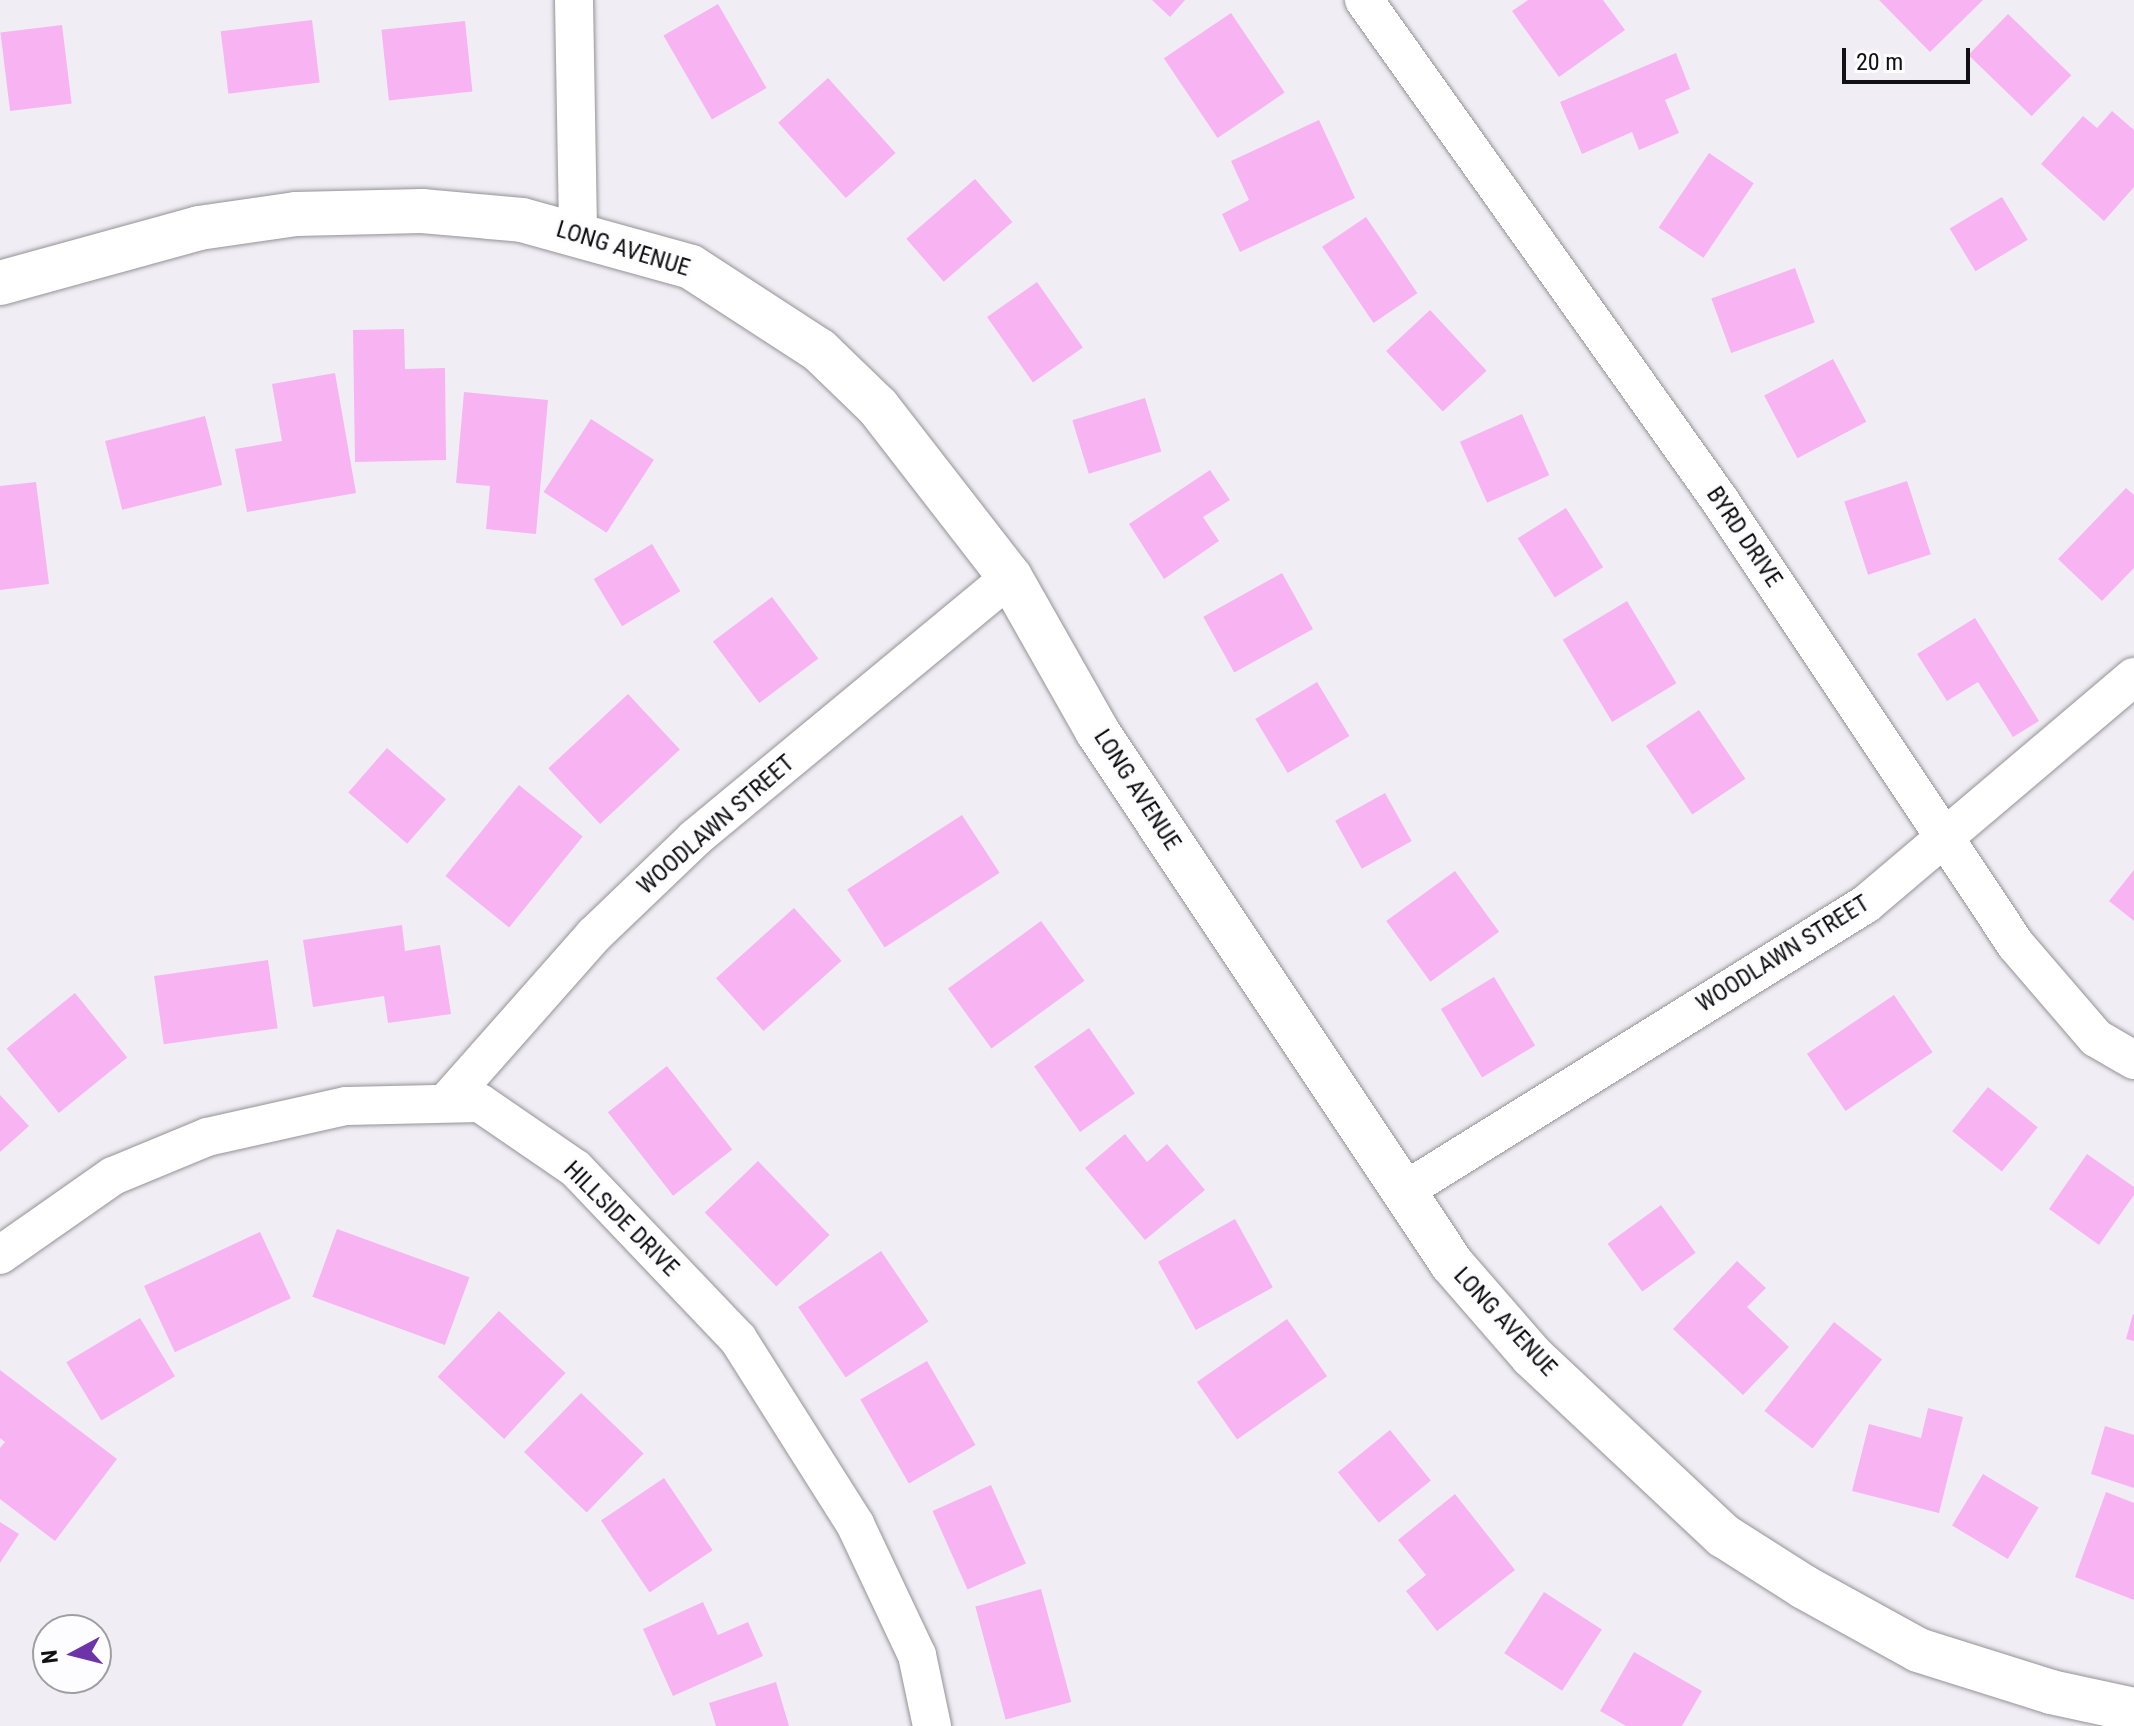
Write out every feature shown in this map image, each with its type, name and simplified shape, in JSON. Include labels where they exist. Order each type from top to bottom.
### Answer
[{"type":"street","points":[[574,0],[578,233]]},
{"type":"street","name":"BYRD DRIVE","points":[[1364,0],[1721,502],[2016,945],[2096,1038],[2134,1060]]},
{"type":"street","name":"LONG AVENUE","points":[[0,283],[199,228],[296,214],[422,211],[522,220],[578,233],[691,267],[819,350],[878,407],[1010,577],[1097,731],[1452,1264],[1532,1356],[1724,1536],[1918,1650],[2051,1692],[2134,1710]]},
{"type":"street","name":"WOODLAWN STREET","points":[[448,1100],[594,935],[695,838],[1010,577]]},
{"type":"street","name":"WOODLAWN STREET","points":[[1404,1191],[1866,904],[2134,677]]},
{"type":"street","name":"HILLSIDE DRIVE","points":[[0,1255],[113,1176],[207,1137],[346,1106],[448,1100],[480,1103],[576,1169],[738,1339],[855,1524],[917,1655],[932,1726]]},
{"type":"building","points":[[1152,0],[1185,0],[1170,17]]},
{"type":"building","points":[[1528,0],[1603,0],[1625,30],[1559,77],[1512,11]]},
{"type":"building","points":[[1879,0],[1983,0],[1930,52]]},
{"type":"building","points":[[718,4],[766,88],[712,120],[663,36]]},
{"type":"building","points":[[1231,13],[1285,93],[1218,138],[1164,58]]},
{"type":"building","points":[[2008,14],[2071,75],[2032,116],[1968,55]]},
{"type":"building","points":[[312,20],[320,83],[228,94],[221,31]]},
{"type":"building","points":[[465,21],[472,92],[389,100],[381,30]]},
{"type":"building","points":[[62,25],[72,103],[10,111],[0,33]]},
{"type":"building","points":[[1676,53],[1690,89],[1665,100],[1679,133],[1639,150],[1632,132],[1582,154],[1560,102]]},
{"type":"building","points":[[828,78],[896,153],[846,198],[778,123]]},
{"type":"building","points":[[2112,111],[2134,130],[2134,187],[2104,221],[2041,164],[2083,116],[2097,128]]},
{"type":"building","points":[[1319,120],[1355,198],[1240,252],[1222,214],[1249,200],[1231,161]]},
{"type":"building","points":[[1709,153],[1754,183],[1703,258],[1659,228]]},
{"type":"building","points":[[975,179],[1012,222],[944,282],[906,239]]},
{"type":"building","points":[[2002,197],[2028,240],[1975,271],[1950,228]]},
{"type":"building","points":[[1366,217],[1417,293],[1374,323],[1322,247]]},
{"type":"building","points":[[1795,268],[1815,323],[1731,353],[1711,298]]},
{"type":"building","points":[[1037,282],[1083,348],[1033,383],[987,317]]},
{"type":"building","points":[[1430,310],[1487,371],[1443,412],[1386,351]]},
{"type":"building","points":[[404,329],[405,369],[445,368],[446,460],[355,462],[353,330]]},
{"type":"building","points":[[1833,359],[1866,422],[1797,458],[1764,396]]},
{"type":"building","points":[[335,373],[356,493],[247,512],[235,449],[282,441],[272,384]]},
{"type":"building","points":[[464,392],[548,400],[536,534],[486,529],[490,486],[456,483]]},
{"type":"building","points":[[1145,398],[1161,452],[1089,474],[1072,420]]},
{"type":"building","points":[[1522,414],[1549,475],[1487,503],[1460,442]]},
{"type":"building","points":[[205,416],[222,485],[122,510],[105,441]]},
{"type":"building","points":[[591,419],[654,460],[607,533],[544,492]]},
{"type":"building","points":[[1210,470],[1230,500],[1203,517],[1219,541],[1164,579],[1129,524]]},
{"type":"building","points":[[1907,481],[1931,554],[1868,575],[1844,501]]},
{"type":"building","points":[[36,482],[49,584],[0,590],[0,486]]},
{"type":"building","points":[[2126,488],[2134,495],[2134,568],[2102,601],[2058,559]]},
{"type":"building","points":[[1566,508],[1603,567],[1555,598],[1518,538]]},
{"type":"building","points":[[652,544],[680,591],[622,626],[594,579]]},
{"type":"building","points":[[1282,573],[1313,629],[1234,673],[1203,617]]},
{"type":"building","points":[[772,597],[818,658],[759,703],[713,642]]},
{"type":"building","points":[[1627,601],[1676,683],[1612,722],[1563,640]]},
{"type":"building","points":[[1975,618],[2039,721],[2013,737],[1978,682],[1947,701],[1917,654]]},
{"type":"building","points":[[1317,682],[1349,736],[1288,773],[1255,719]]},
{"type":"building","points":[[628,694],[680,750],[600,824],[548,768]]},
{"type":"building","points":[[1699,710],[1745,779],[1692,815],[1646,746]]},
{"type":"building","points":[[387,748],[446,799],[407,844],[348,793]]},
{"type":"building","points":[[519,785],[583,837],[509,928],[445,876]]},
{"type":"building","points":[[1385,793],[1412,841],[1362,869],[1335,821]]},
{"type":"building","points":[[962,815],[1000,873],[885,947],[847,890]]},
{"type":"building","points":[[2134,870],[2134,921],[2109,901]]},
{"type":"building","points":[[1455,871],[1499,932],[1430,982],[1386,921]]},
{"type":"building","points":[[794,908],[842,961],[763,1031],[716,978]]},
{"type":"building","points":[[1041,921],[1084,981],[991,1048],[948,989]]},
{"type":"building","points":[[402,925],[405,951],[440,945],[451,1014],[388,1023],[384,996],[313,1007],[303,940]]},
{"type":"building","points":[[268,960],[278,1028],[164,1044],[154,976]]},
{"type":"building","points":[[1494,977],[1535,1046],[1482,1078],[1441,1009]]},
{"type":"building","points":[[75,993],[127,1058],[59,1113],[7,1048]]},
{"type":"building","points":[[1894,995],[1933,1052],[1846,1111],[1807,1054]]},
{"type":"building","points":[[1089,1028],[1135,1094],[1080,1132],[1034,1066]]},
{"type":"building","points":[[667,1066],[732,1150],[673,1196],[608,1112]]},
{"type":"building","points":[[1988,1087],[2038,1127],[2002,1172],[1952,1131]]},
{"type":"building","points":[[0,1095],[29,1126],[0,1152]]},
{"type":"building","points":[[1125,1134],[1147,1162],[1167,1144],[1205,1190],[1145,1240],[1085,1168]]},
{"type":"building","points":[[2087,1154],[2134,1187],[2134,1195],[2099,1245],[2049,1209]]},
{"type":"building","points":[[758,1161],[830,1235],[776,1286],[705,1212]]},
{"type":"building","points":[[1661,1205],[1696,1253],[1642,1292],[1608,1244]]},
{"type":"building","points":[[1235,1219],[1273,1287],[1196,1330],[1158,1262]]},
{"type":"building","points":[[337,1229],[469,1277],[445,1345],[312,1297]]},
{"type":"building","points":[[260,1232],[291,1298],[175,1352],[144,1286]]},
{"type":"building","points":[[881,1251],[929,1321],[846,1377],[798,1307]]},
{"type":"building","points":[[1737,1261],[1766,1288],[1747,1307],[1789,1347],[1743,1395],[1673,1329]]},
{"type":"building","points":[[499,1311],[566,1373],[504,1439],[438,1377]]},
{"type":"building","points":[[2134,1315],[2134,1341],[2126,1339]]},
{"type":"building","points":[[140,1318],[175,1376],[101,1421],[66,1362]]},
{"type":"building","points":[[1287,1319],[1327,1376],[1237,1439],[1197,1382]]},
{"type":"building","points":[[1834,1322],[1882,1360],[1812,1449],[1764,1411]]},
{"type":"building","points":[[927,1361],[976,1445],[909,1484],[860,1400]]},
{"type":"building","points":[[0,1370],[117,1459],[55,1541],[0,1499],[0,1448],[5,1442],[0,1438]]},
{"type":"building","points":[[581,1393],[644,1453],[587,1512],[524,1452]]},
{"type":"building","points":[[1928,1408],[1963,1417],[1939,1513],[1852,1491],[1869,1424],[1921,1438]]},
{"type":"building","points":[[2105,1426],[2134,1435],[2134,1488],[2091,1474]]},
{"type":"building","points":[[1390,1430],[1431,1481],[1379,1523],[1338,1472]]},
{"type":"building","points":[[1983,1474],[2039,1507],[2008,1559],[1952,1525]]},
{"type":"building","points":[[664,1478],[713,1550],[650,1593],[601,1520]]},
{"type":"building","points":[[991,1485],[1026,1564],[968,1590],[933,1511]]},
{"type":"building","points":[[2106,1492],[2134,1503],[2134,1600],[2075,1577]]},
{"type":"building","points":[[1455,1494],[1515,1570],[1437,1631],[1406,1591],[1426,1575],[1398,1540]]},
{"type":"building","points":[[0,1522],[19,1534],[0,1563]]},
{"type":"building","points":[[1041,1589],[1071,1702],[1006,1720],[975,1607]]},
{"type":"building","points":[[1544,1592],[1602,1630],[1562,1691],[1504,1653]]},
{"type":"building","points":[[703,1602],[718,1635],[748,1622],[763,1656],[673,1696],[643,1629]]},
{"type":"building","points":[[1634,1652],[1702,1691],[1682,1726],[1626,1726],[1600,1711]]},
{"type":"building","points":[[776,1682],[789,1726],[716,1726],[709,1703]]}]
